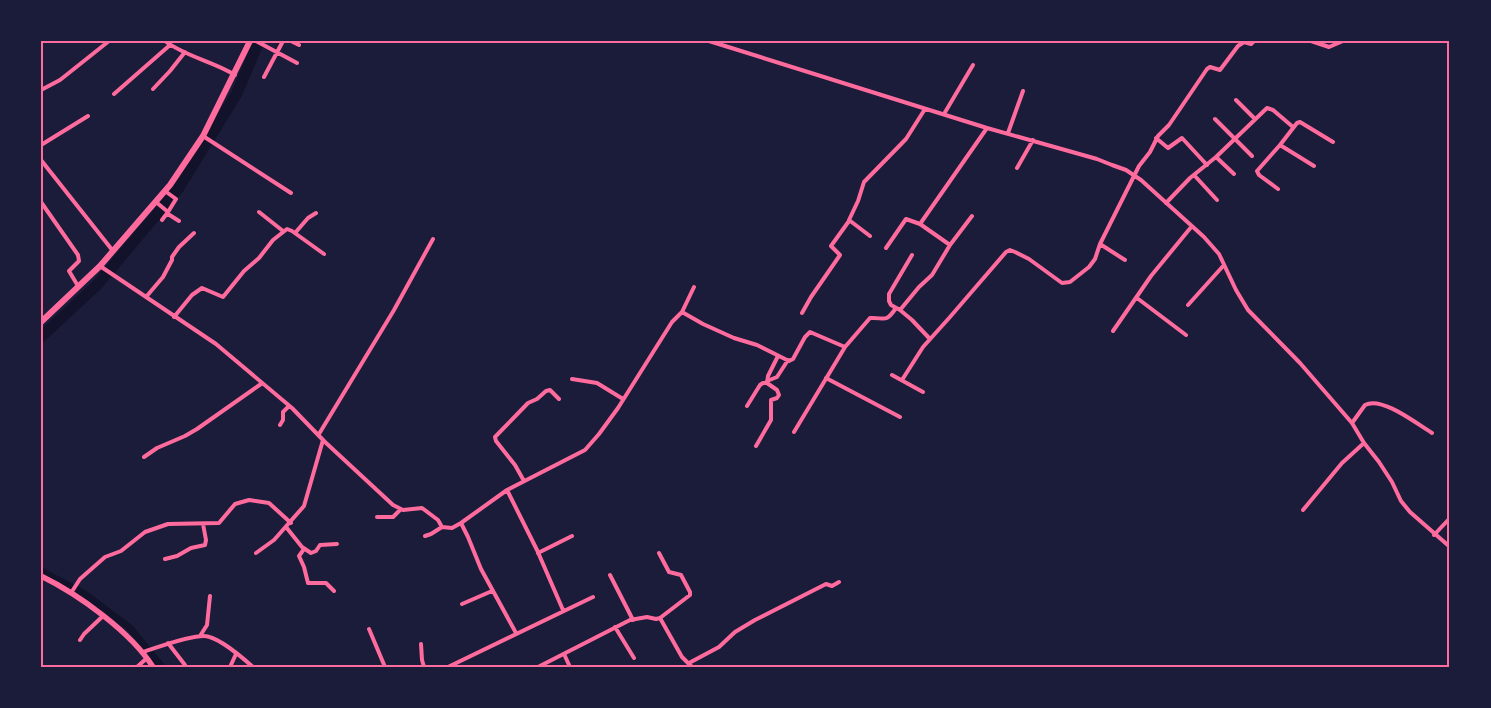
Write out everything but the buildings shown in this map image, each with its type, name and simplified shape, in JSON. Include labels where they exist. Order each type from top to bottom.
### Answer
[{"type":"main road","points":[[41,322],[78,286],[103,268],[113,252],[158,204],[204,137],[235,75],[255,42]]},
{"type":"main road","points":[[41,576],[72,591],[103,616],[145,652],[153,667]]},
{"type":"street","points":[[41,90],[60,80],[109,41]]},
{"type":"street","points":[[165,41],[185,52],[223,67],[235,75]]},
{"type":"street","points":[[264,77],[283,41]]},
{"type":"street","points":[[291,41],[299,45]]},
{"type":"street","points":[[709,41],[987,128],[1097,159],[1135,175],[1214,248],[1248,310],[1300,363],[1352,423],[1392,482],[1401,501],[1410,512],[1434,535],[1450,547]]},
{"type":"street","points":[[902,380],[922,347],[1006,252],[1010,250],[1029,259],[1062,282],[1067,283],[1093,262],[1139,166],[1150,152],[1156,138],[1170,125],[1207,69],[1210,67],[1220,70],[1238,46],[1244,42],[1251,44],[1254,41]]},
{"type":"street","points":[[1311,41],[1329,47],[1343,41]]},
{"type":"street","points":[[255,42],[297,62]]},
{"type":"street","points":[[114,94],[170,45]]},
{"type":"street","points":[[152,89],[185,52]]},
{"type":"street","points":[[944,114],[973,65]]},
{"type":"street","points":[[1008,133],[1023,91]]},
{"type":"street","points":[[1236,100],[1255,119]]},
{"type":"street","points":[[1166,203],[1194,174],[1216,157],[1263,110],[1269,108],[1294,127]]},
{"type":"street","points":[[802,313],[840,256],[831,246],[849,221],[864,182],[902,144],[914,129],[925,109]]},
{"type":"street","points":[[41,145],[88,116]]},
{"type":"street","points":[[1215,119],[1252,156]]},
{"type":"street","points":[[1278,189],[1257,171],[1294,127],[1300,122],[1333,142]]},
{"type":"street","points":[[920,224],[987,128]]},
{"type":"street","points":[[204,137],[291,193]]},
{"type":"street","points":[[1156,138],[1168,148],[1182,138],[1207,165]]},
{"type":"street","points":[[1017,168],[1033,140]]},
{"type":"street","points":[[1280,145],[1314,166]]},
{"type":"street","points":[[1216,157],[1234,174]]},
{"type":"street","points":[[41,160],[113,252]]},
{"type":"street","points":[[1194,174],[1217,200]]},
{"type":"street","points":[[162,220],[176,202],[175,198],[167,192]]},
{"type":"street","points":[[41,202],[78,255],[79,261],[69,271],[78,286]]},
{"type":"street","points":[[158,204],[179,221]]},
{"type":"street","points":[[259,212],[283,231]]},
{"type":"street","points":[[295,233],[308,218],[316,213]]},
{"type":"street","points":[[900,310],[934,272],[950,245],[972,216]]},
{"type":"street","points":[[886,248],[906,219],[920,224],[950,245]]},
{"type":"street","points":[[849,221],[870,236]]},
{"type":"street","points":[[1114,331],[1151,276],[1192,226]]},
{"type":"street","points":[[174,317],[192,295],[202,288],[223,297],[273,240],[287,229],[324,254]]},
{"type":"street","points":[[146,298],[163,277],[172,260],[172,256],[194,234]]},
{"type":"street","points":[[319,434],[394,310],[433,240]]},
{"type":"street","points":[[1100,244],[1125,260]]},
{"type":"street","points":[[912,256],[889,294],[889,301],[930,339]]},
{"type":"street","points":[[1188,305],[1224,266]]},
{"type":"street","points":[[103,268],[216,344],[289,406],[323,440],[400,510],[424,509],[438,520],[442,527]]},
{"type":"street","points":[[425,536],[442,527],[452,528],[507,490],[585,450],[599,434],[623,399],[672,322],[682,312],[694,287]]},
{"type":"street","points":[[1136,298],[1186,335]]},
{"type":"street","points":[[794,432],[845,347],[870,318],[884,320],[896,308]]},
{"type":"street","points":[[682,312],[703,324],[734,338],[757,345],[788,360],[793,360],[805,337],[810,332],[845,347]]},
{"type":"street","points":[[767,382],[778,356]]},
{"type":"street","points":[[747,406],[760,385],[777,377],[788,360]]},
{"type":"street","points":[[892,375],[923,392]]},
{"type":"street","points":[[826,378],[900,417]]},
{"type":"street","points":[[572,379],[597,384],[623,399]]},
{"type":"street","points":[[756,446],[771,420],[771,400],[780,395],[779,391],[767,382]]},
{"type":"street","points":[[144,457],[158,448],[185,436],[261,384]]},
{"type":"street","points":[[524,481],[495,437],[528,403],[537,399],[544,392],[548,390],[552,392],[559,400]]},
{"type":"street","points":[[1352,423],[1365,405],[1371,403],[1380,404],[1394,409],[1432,433]]},
{"type":"street","points":[[280,425],[283,420],[283,412],[289,406]]},
{"type":"street","points":[[256,553],[274,540],[304,506],[323,440]]},
{"type":"street","points":[[1303,510],[1342,463],[1364,443]]},
{"type":"street","points":[[507,490],[564,610]]},
{"type":"street","points":[[72,591],[80,579],[105,557],[121,551],[145,532],[168,524],[219,522],[234,504],[249,500],[269,503],[291,523]]},
{"type":"street","points":[[377,517],[393,517],[400,510]]},
{"type":"street","points":[[1434,535],[1450,518]]},
{"type":"street","points":[[461,523],[492,591],[516,633]]},
{"type":"street","points":[[165,559],[177,556],[191,548],[204,545],[206,540],[203,524]]},
{"type":"street","points":[[286,527],[304,549],[314,553],[320,545],[337,544]]},
{"type":"street","points":[[538,553],[572,536]]},
{"type":"street","points":[[304,549],[299,556],[308,583],[326,583],[334,591]]},
{"type":"street","points":[[538,667],[633,620],[647,617],[660,618],[691,594],[681,575],[670,572],[659,553]]},
{"type":"street","points":[[610,575],[633,620]]},
{"type":"street","points":[[660,618],[682,657],[690,665],[720,647],[735,632],[756,620],[826,584],[832,586],[839,582]]},
{"type":"street","points":[[462,604],[492,591]]},
{"type":"street","points":[[200,636],[207,625],[210,596]]},
{"type":"street","points":[[448,667],[593,597]]},
{"type":"street","points":[[80,640],[103,616]]},
{"type":"street","points":[[615,628],[634,658]]},
{"type":"street","points":[[369,629],[385,667]]},
{"type":"street","points":[[145,652],[168,643],[200,636],[210,638],[253,667]]},
{"type":"street","points":[[168,643],[185,665]]},
{"type":"street","points":[[422,644],[424,667]]},
{"type":"street","points":[[230,667],[236,654]]},
{"type":"street","points":[[564,654],[570,667]]},
{"type":"street","points":[[137,667],[148,658]]},
{"type":"waterway","points":[[41,337],[98,284],[178,189],[237,93],[259,41]]},
{"type":"waterway","points":[[41,571],[85,594],[130,628],[162,667]]}]
